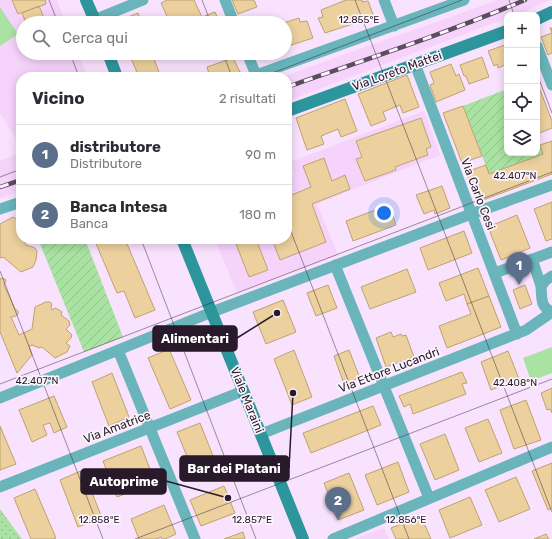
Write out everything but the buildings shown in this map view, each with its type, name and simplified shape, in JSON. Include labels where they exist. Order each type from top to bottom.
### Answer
[{"type":"main road","points":[[86,0],[93,16]]},
{"type":"main road","points":[[540,18],[552,12]]},
{"type":"main road","name":"Via Loreto Mattei","points":[[292,109],[504,32]]},
{"type":"main road","points":[[111,60],[115,72]]},
{"type":"main road","name":"Viale Maraini","points":[[184,244],[303,539]]},
{"type":"street","points":[[108,16],[142,0]]},
{"type":"street","points":[[225,0],[231,16]]},
{"type":"street","points":[[384,0],[394,26]]},
{"type":"street","points":[[264,72],[464,0]]},
{"type":"street","points":[[538,48],[552,84]]},
{"type":"street","points":[[249,60],[252,72]]},
{"type":"street","name":"Via Carlo Cesi","points":[[415,64],[471,214],[495,273],[522,332]]},
{"type":"street","points":[[0,398],[212,312],[552,185]]},
{"type":"street","points":[[0,209],[16,205]]},
{"type":"street","points":[[495,273],[552,252]]},
{"type":"street","points":[[532,259],[541,286],[543,304],[546,310],[552,312]]},
{"type":"street","points":[[335,265],[429,498]]},
{"type":"street","points":[[541,286],[552,276]]},
{"type":"street","name":"Via Ettore Lucandri","points":[[261,434],[522,332],[552,312]]},
{"type":"street","points":[[118,350],[195,539]]},
{"type":"street","name":"Via Amatrice","points":[[0,487],[243,391]]},
{"type":"street","points":[[333,539],[552,447]]},
{"type":"shaded area","points":[[0,0],[57,0],[63,16],[16,16],[16,60],[81,60],[86,72],[16,72],[16,139],[0,113]]},
{"type":"shaded area","points":[[498,0],[550,0],[523,12],[504,12],[504,19],[292,99],[292,73]]},
{"type":"shaded area","points":[[424,111],[440,155],[317,204],[338,255],[237,293],[217,244],[292,244],[292,178],[294,177],[292,161]]},
{"type":"shaded area","points":[[16,155],[16,193],[0,198],[0,161]]},
{"type":"shaded area","points":[[384,528],[389,539],[354,539]]},
{"type":"green space","points":[[0,7],[16,31],[16,35],[0,46]]},
{"type":"green space","points":[[504,90],[504,156],[538,156],[489,174],[463,106]]},
{"type":"green space","points":[[540,146],[543,154],[540,155]]},
{"type":"green space","points":[[40,244],[87,244],[123,337],[84,352]]},
{"type":"green space","points":[[552,347],[552,373],[531,381],[523,358]]},
{"type":"green space","points":[[0,509],[22,539],[0,539]]},
{"type":"railway","points":[[292,85],[437,35],[525,0]]},
{"type":"railway","points":[[0,187],[16,182]]},
{"type":"place","name":"distributore","points":[[519,285]]},
{"type":"place","name":"Alimentari","points":[[277,313]]},
{"type":"place","name":"Bar dei Platani","points":[[293,393]]},
{"type":"place","name":"Autoprime","points":[[228,498]]},
{"type":"place","name":"Banca Intesa","points":[[338,520]]}]
